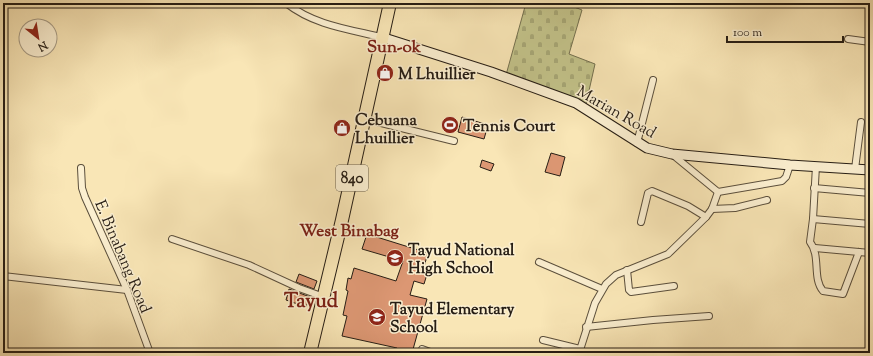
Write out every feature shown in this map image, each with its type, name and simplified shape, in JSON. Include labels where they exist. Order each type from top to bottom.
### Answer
[{"type":"highway","name":"840","points":[[310,353],[376,74],[381,37],[390,3]]},
{"type":"street","points":[[286,3],[297,12],[324,24],[381,37]]},
{"type":"street","name":"Marian Road","points":[[381,37],[491,72],[576,103],[647,148],[672,154],[790,165],[870,170]]},
{"type":"street","points":[[848,39],[870,42]]},
{"type":"street","points":[[637,143],[653,80]]},
{"type":"street","points":[[365,119],[454,141]]},
{"type":"street","points":[[856,169],[861,122]]},
{"type":"street","points":[[672,154],[718,192]]},
{"type":"street","points":[[718,192],[782,180],[786,178],[790,165]]},
{"type":"street","points":[[816,166],[810,242],[815,248],[820,288],[823,291],[844,294],[859,252]]},
{"type":"street","name":"E. Binabang Road","points":[[81,168],[81,183],[85,197],[127,290],[150,353]]},
{"type":"street","points":[[814,188],[870,193]]},
{"type":"street","points":[[641,222],[648,193],[652,191],[688,206],[706,217]]},
{"type":"street","points":[[543,340],[579,351],[586,327],[602,289],[616,275],[668,254],[706,217],[712,209],[718,192]]},
{"type":"street","points":[[712,209],[735,208],[767,200]]},
{"type":"street","points":[[813,219],[870,224]]},
{"type":"street","points":[[172,239],[249,265],[299,288],[324,297]]},
{"type":"street","points":[[815,248],[870,254]]},
{"type":"street","points":[[539,262],[602,289]]},
{"type":"street","points":[[627,270],[629,290],[631,292],[674,286]]},
{"type":"street","points":[[3,276],[127,290]]},
{"type":"street","points":[[586,327],[709,316]]},
{"type":"street","points":[[422,349],[433,353]]},
{"type":"green space","points":[[526,3],[564,3],[582,10],[569,54],[595,64],[586,104],[506,75]]},
{"type":"building","points":[[462,117],[488,125],[484,139],[458,132]]},
{"type":"building","points":[[551,153],[565,157],[560,176],[545,172]]},
{"type":"building","points":[[482,160],[494,164],[491,171],[480,167]]},
{"type":"building","name":"Tayud Elementary School","points":[[367,234],[428,253],[423,270],[428,271],[424,284],[414,281],[410,295],[427,299],[412,353],[396,352],[397,348],[342,336],[347,316],[343,315],[348,291],[346,290],[348,278],[351,279],[354,268],[396,281],[403,261],[362,249]]},
{"type":"building","points":[[299,274],[317,281],[314,289],[296,282]]},
{"type":"building","points":[[289,289],[310,297],[306,307],[286,300]]},
{"type":"place","name":"M Lhuillier","points":[[385,73]]},
{"type":"place","name":"Tennis Court","points":[[450,125]]},
{"type":"place","name":"Cebuana Lhuillier","points":[[342,128]]},
{"type":"place","name":"Tayud National High School","points":[[395,258]]},
{"type":"place","name":"Tayud Elementary School","points":[[377,317]]},
{"type":"district","name":"Sun-ok","points":[[394,46]]},
{"type":"district","name":"West Binabag","points":[[349,230]]},
{"type":"district","name":"Tayud","points":[[311,300]]}]
